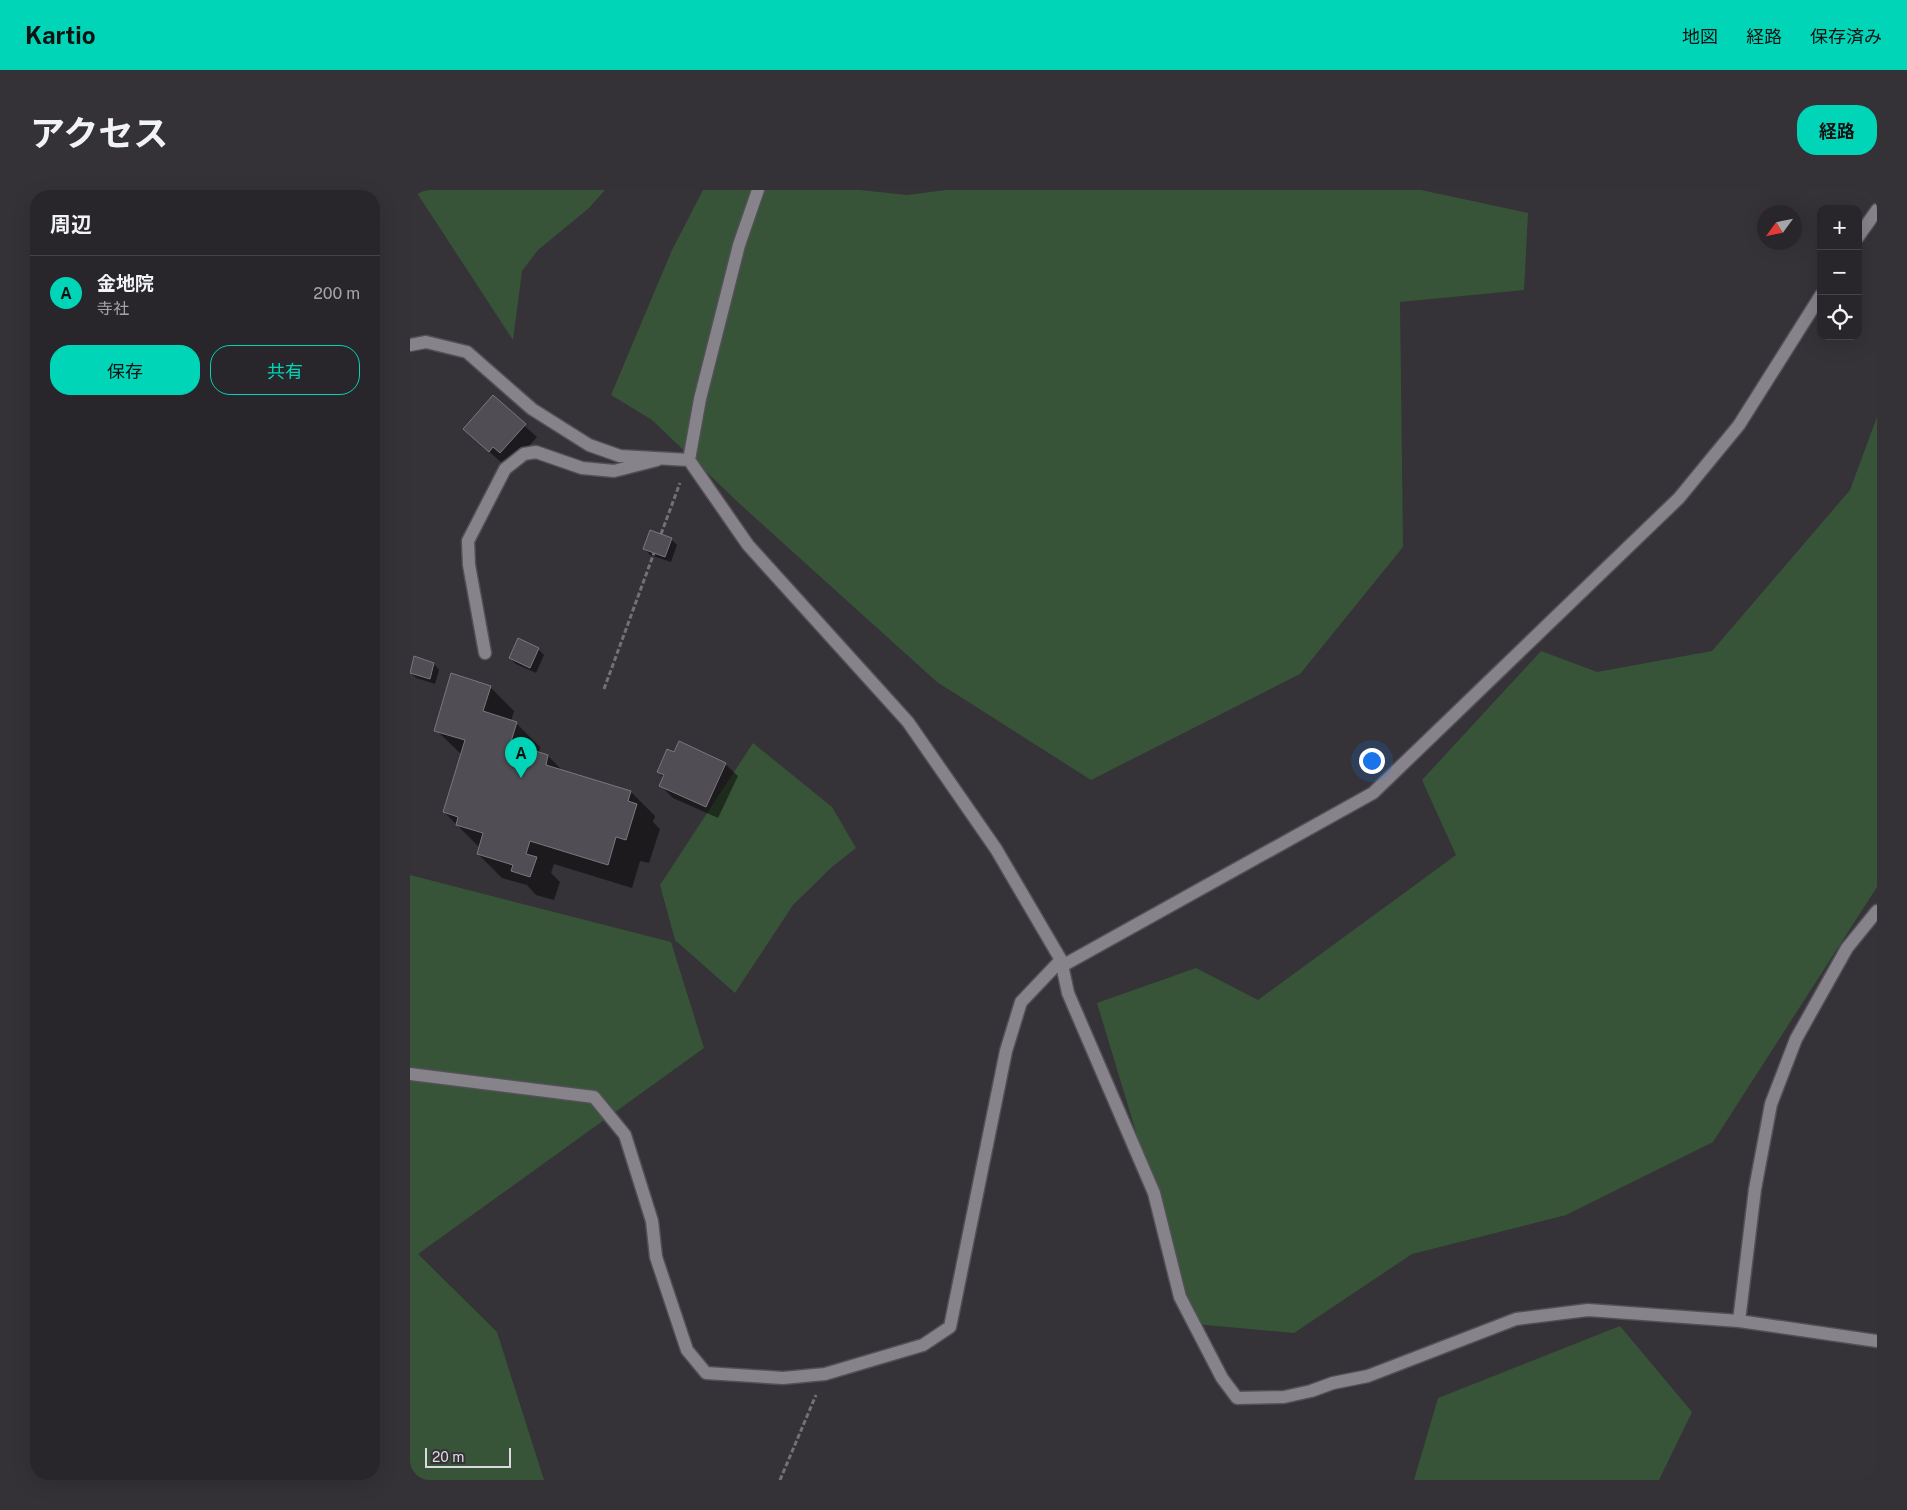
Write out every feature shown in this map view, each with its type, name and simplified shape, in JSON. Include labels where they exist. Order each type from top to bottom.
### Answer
[{"type":"street","points":[[758,190],[737,252],[700,399],[689,460],[748,545],[908,722],[996,849],[1062,963],[1068,993],[1154,1194],[1180,1298],[1222,1378],[1237,1398],[1284,1397],[1368,1376],[1516,1320],[1588,1310],[1740,1321],[1877,1340]]},
{"type":"street","points":[[1862,231],[1877,210]]},
{"type":"street","points":[[410,1074],[594,1097],[625,1135],[652,1221],[656,1257],[687,1350],[706,1373],[783,1378],[825,1374],[923,1345],[950,1327],[1004,1061],[1021,1002],[1062,963],[1373,794],[1679,498],[1739,425],[1817,301]]},
{"type":"street","points":[[410,345],[426,342],[467,352],[532,409],[590,445],[620,456],[657,460],[689,460]]},
{"type":"street","points":[[485,653],[469,565],[468,541],[505,469],[524,454],[536,452],[582,468],[614,471],[657,460]]},
{"type":"street","points":[[1740,1321],[1754,1189],[1771,1104],[1796,1039],[1813,1008],[1847,948],[1877,912]]},
{"type":"path","points":[[661,534],[689,460]]},
{"type":"path","points":[[604,689],[654,553]]},
{"type":"path","points":[[780,1480],[825,1374]]},
{"type":"green space","points":[[415,190],[605,190],[589,208],[538,250],[522,271],[513,340]]},
{"type":"green space","points":[[703,190],[860,190],[907,195],[946,190],[1421,190],[1528,213],[1524,290],[1400,302],[1403,547],[1300,674],[1091,780],[937,682],[741,505],[652,420],[611,395],[672,250]]},
{"type":"green space","points":[[1877,417],[1877,887],[1713,1142],[1566,1215],[1412,1254],[1294,1333],[1194,1324],[1097,1003],[1196,968],[1258,1000],[1456,855],[1422,780],[1541,651],[1597,672],[1712,651],[1850,490]]},
{"type":"green space","points":[[753,743],[832,807],[856,848],[832,867],[793,905],[735,993],[675,940],[660,885]]},
{"type":"green space","points":[[410,875],[671,942],[704,1048],[418,1254],[497,1332],[544,1480],[410,1480]]},
{"type":"green space","points":[[1620,1326],[1692,1412],[1659,1480],[1414,1480],[1438,1398]]},
{"type":"building","points":[[493,395],[526,424],[500,453],[493,447],[489,452],[463,429]]},
{"type":"building","points":[[650,530],[672,538],[665,557],[643,549]]},
{"type":"building","points":[[518,638],[539,648],[530,668],[509,658]]},
{"type":"building","points":[[414,656],[434,663],[430,679],[410,673]]},
{"type":"building","points":[[451,673],[491,686],[483,711],[517,722],[509,748],[519,751],[520,746],[548,755],[546,765],[631,791],[628,801],[637,804],[626,840],[616,837],[608,865],[530,841],[526,854],[537,857],[530,877],[511,871],[513,865],[477,854],[483,833],[456,825],[458,817],[443,812],[465,740],[434,731]]},
{"type":"building","points":[[679,741],[726,763],[706,807],[659,786],[664,775],[657,772],[667,749],[674,752]]},
{"type":"place","name":"金地院","points":[[521,778]]}]
